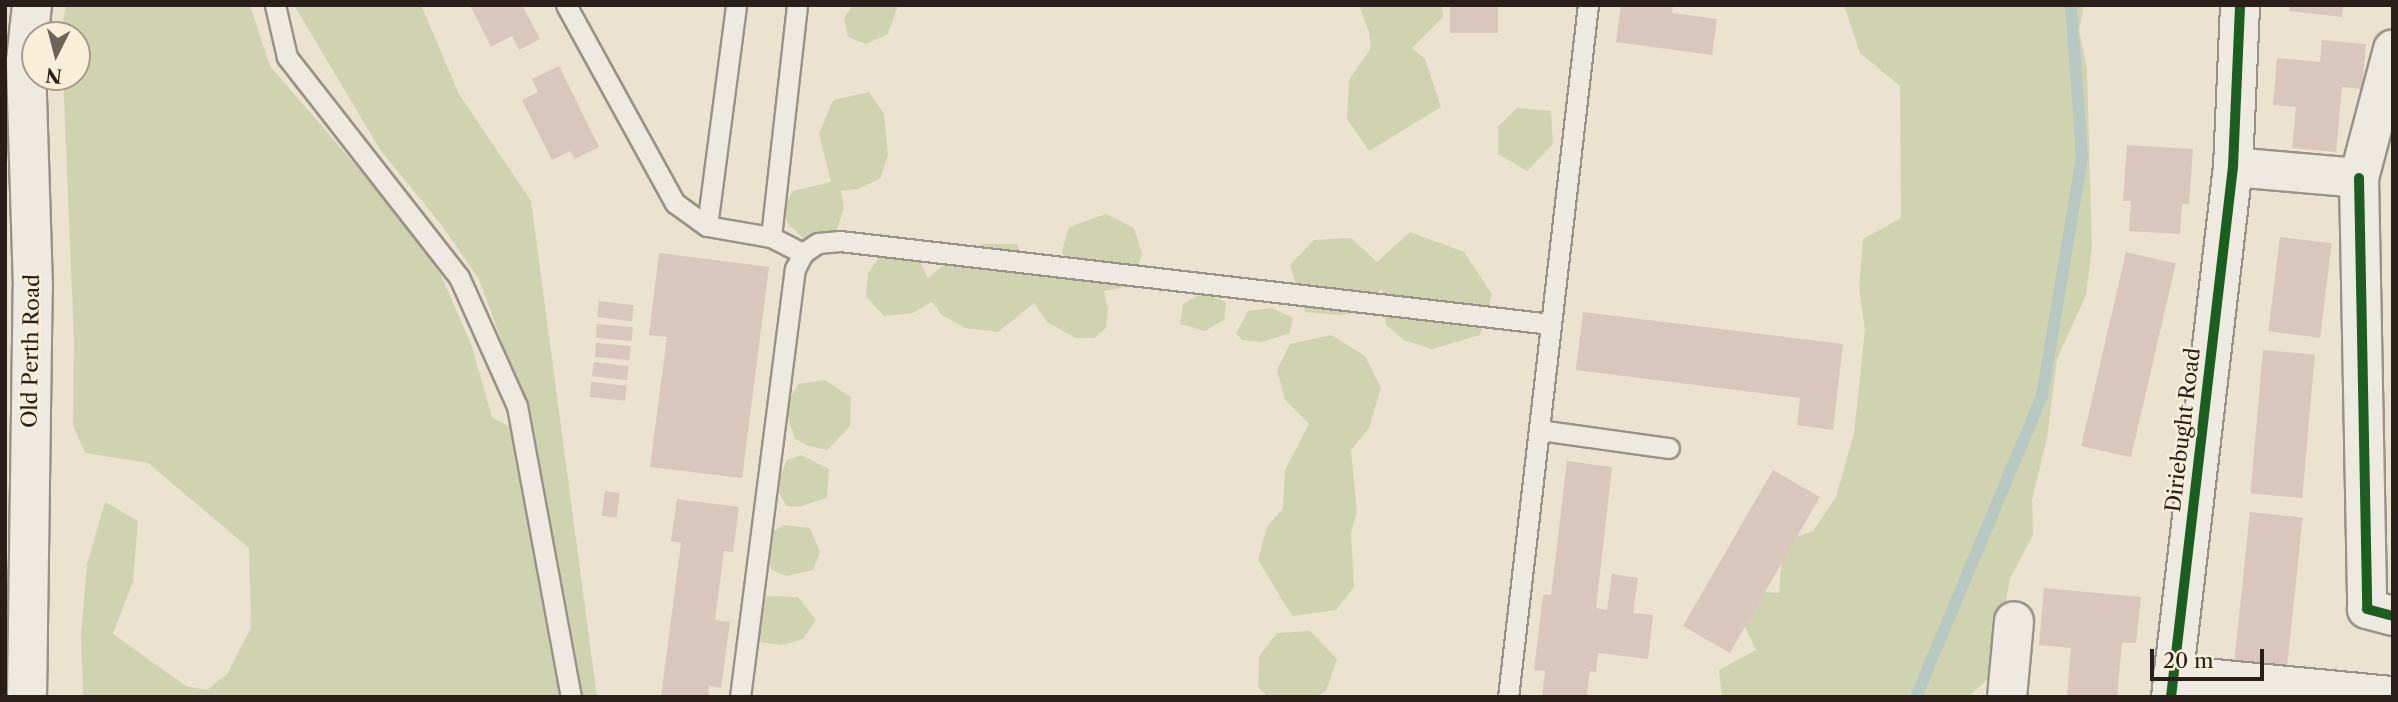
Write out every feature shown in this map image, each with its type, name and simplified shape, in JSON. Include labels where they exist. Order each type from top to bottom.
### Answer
[{"type":"street","name":"Old Perth Road","points":[[27,697],[33,288],[26,61],[32,5]]},
{"type":"street","name":"Diriebught Road","points":[[2172,686],[2233,167],[2241,5]]},
{"type":"street","points":[[2393,49],[2359,178],[2367,610],[2393,616]]},
{"type":"street","points":[[2233,167],[2359,178]]},
{"type":"street","points":[[2007,697],[2014,621]]},
{"type":"street","points":[[2172,686],[2393,696]]},
{"type":"lane","points":[[275,5],[287,57],[459,276],[517,406],[571,697]]},
{"type":"lane","points":[[566,5],[675,203],[707,226],[771,237],[803,253]]},
{"type":"lane","points":[[707,226],[736,5]]},
{"type":"lane","points":[[771,237],[797,5]]},
{"type":"lane","points":[[1508,697],[1588,5]]},
{"type":"lane","points":[[740,697],[795,269],[803,253],[818,243],[840,241],[1551,324]]},
{"type":"lane","points":[[1539,430],[1669,448]]},
{"type":"green space","points":[[66,5],[250,5],[270,66],[383,197],[440,273],[471,344],[492,417],[529,438],[509,361],[479,279],[440,223],[381,151],[294,5],[421,5],[459,94],[531,201],[597,697],[83,697],[81,635],[87,564],[105,502],[138,521],[133,581],[113,634],[186,686],[207,690],[227,674],[251,628],[249,548],[148,463],[85,453],[73,425],[74,341],[64,91],[91,91],[91,21],[63,21]]},
{"type":"green space","points":[[853,5],[895,5],[897,8],[888,34],[866,44],[848,37],[844,18]]},
{"type":"green space","points":[[1359,5],[1442,5],[1443,17],[1412,48],[1425,59],[1441,107],[1369,151],[1347,119],[1349,80],[1371,48],[1369,32]]},
{"type":"green space","points":[[1844,5],[2084,5],[2079,30],[2087,70],[2092,248],[2086,295],[2057,359],[2047,438],[2032,500],[2033,535],[2010,578],[1994,673],[1968,697],[1722,697],[1719,670],[1756,650],[1739,614],[1747,591],[1779,593],[1783,542],[1813,531],[1836,497],[1854,433],[1865,330],[1859,287],[1863,239],[1901,218],[1900,86],[1860,53]]},
{"type":"green space","points":[[869,92],[884,114],[888,155],[880,179],[857,189],[841,191],[844,208],[837,229],[828,237],[803,238],[787,223],[785,205],[793,191],[831,182],[819,134],[833,100]]},
{"type":"green space","points":[[1517,108],[1551,111],[1553,144],[1527,171],[1498,154],[1498,127]]},
{"type":"green space","points":[[1106,214],[1134,228],[1142,254],[1131,286],[1104,291],[1108,309],[1106,328],[1094,338],[1076,338],[1047,322],[1034,303],[998,332],[965,328],[942,315],[932,302],[913,313],[884,316],[866,296],[868,273],[880,256],[897,254],[920,262],[928,278],[942,266],[982,244],[1017,244],[1030,276],[1069,275],[1062,251],[1069,227]]},
{"type":"green space","points":[[1410,232],[1464,252],[1492,294],[1480,335],[1432,349],[1404,340],[1386,325],[1382,288],[1362,312],[1340,315],[1305,312],[1290,265],[1314,240],[1351,238],[1377,262]]},
{"type":"green space","points":[[1202,293],[1226,302],[1224,320],[1205,331],[1180,324],[1183,304]]},
{"type":"green space","points":[[1272,308],[1293,318],[1290,333],[1262,342],[1242,340],[1236,333],[1248,311]]},
{"type":"green space","points":[[1331,335],[1365,356],[1381,388],[1369,428],[1351,450],[1357,512],[1351,533],[1354,587],[1336,610],[1292,616],[1258,560],[1267,527],[1283,508],[1285,470],[1309,424],[1285,400],[1277,370],[1290,344]]},
{"type":"green space","points":[[825,380],[851,397],[850,426],[827,450],[795,439],[785,408],[798,384]]},
{"type":"green space","points":[[801,455],[829,469],[827,498],[798,507],[786,506],[776,486],[787,460]]},
{"type":"green space","points":[[784,525],[810,528],[820,552],[813,570],[786,576],[772,570],[765,557],[769,534]]},
{"type":"green space","points":[[767,596],[798,597],[816,620],[803,639],[782,645],[761,642],[755,630],[758,607]]},
{"type":"green space","points":[[1310,631],[1337,659],[1326,691],[1315,697],[1268,697],[1258,687],[1259,656],[1277,633]]},
{"type":"building","points":[[470,5],[522,5],[540,39],[519,50],[512,36],[491,47]]},
{"type":"building","points":[[1450,5],[1498,5],[1498,33],[1450,33]]},
{"type":"building","points":[[1621,5],[1673,5],[1672,13],[1717,19],[1712,55],[1616,42]]},
{"type":"building","points":[[2290,5],[2343,5],[2342,17],[2289,11]]},
{"type":"building","points":[[2322,40],[2366,44],[2362,89],[2342,87],[2336,152],[2292,148],[2296,107],[2273,105],[2277,58],[2320,62]]},
{"type":"building","points":[[559,66],[599,147],[575,159],[570,151],[552,160],[522,100],[538,92],[532,79]]},
{"type":"building","points":[[2127,145],[2193,149],[2189,204],[2182,204],[2180,234],[2129,231],[2131,201],[2123,201]]},
{"type":"building","points":[[2280,237],[2332,243],[2320,338],[2268,331]]},
{"type":"building","points":[[2126,252],[2176,263],[2131,457],[2081,446]]},
{"type":"building","points":[[659,253],[769,267],[742,478],[650,467],[667,337],[649,335]]},
{"type":"building","points":[[599,301],[634,305],[632,321],[597,317]]},
{"type":"building","points":[[1583,312],[1843,344],[1833,430],[1797,425],[1800,398],[1576,370]]},
{"type":"building","points":[[597,324],[633,327],[632,341],[596,338]]},
{"type":"building","points":[[596,343],[631,346],[630,360],[595,357]]},
{"type":"building","points":[[2263,350],[2315,355],[2302,498],[2250,493]]},
{"type":"building","points":[[594,362],[629,366],[627,380],[592,376]]},
{"type":"building","points":[[591,382],[627,386],[625,401],[589,397]]},
{"type":"building","points":[[1567,461],[1612,467],[1596,608],[1607,610],[1612,574],[1638,578],[1633,613],[1653,615],[1648,659],[1598,653],[1596,672],[1590,671],[1587,694],[1596,697],[1542,697],[1545,671],[1534,670],[1543,595],[1551,595]]},
{"type":"building","points":[[1773,470],[1820,497],[1730,653],[1683,626]]},
{"type":"building","points":[[605,491],[620,493],[616,518],[602,516]]},
{"type":"building","points":[[677,499],[739,507],[733,552],[724,551],[715,620],[730,622],[721,688],[709,686],[708,697],[661,697],[681,543],[671,541]]},
{"type":"building","points":[[2250,512],[2303,518],[2286,673],[2234,667]]},
{"type":"building","points":[[2044,588],[2141,597],[2136,643],[2122,643],[2117,697],[2067,697],[2071,648],[2039,645]]},
{"type":"waterway","points":[[1916,697],[2042,396],[2082,156],[2071,5]]},
{"type":"cycle path","points":[[2171,697],[2233,167],[2240,5]]},
{"type":"cycle path","points":[[2359,178],[2367,609],[2393,616]]}]
